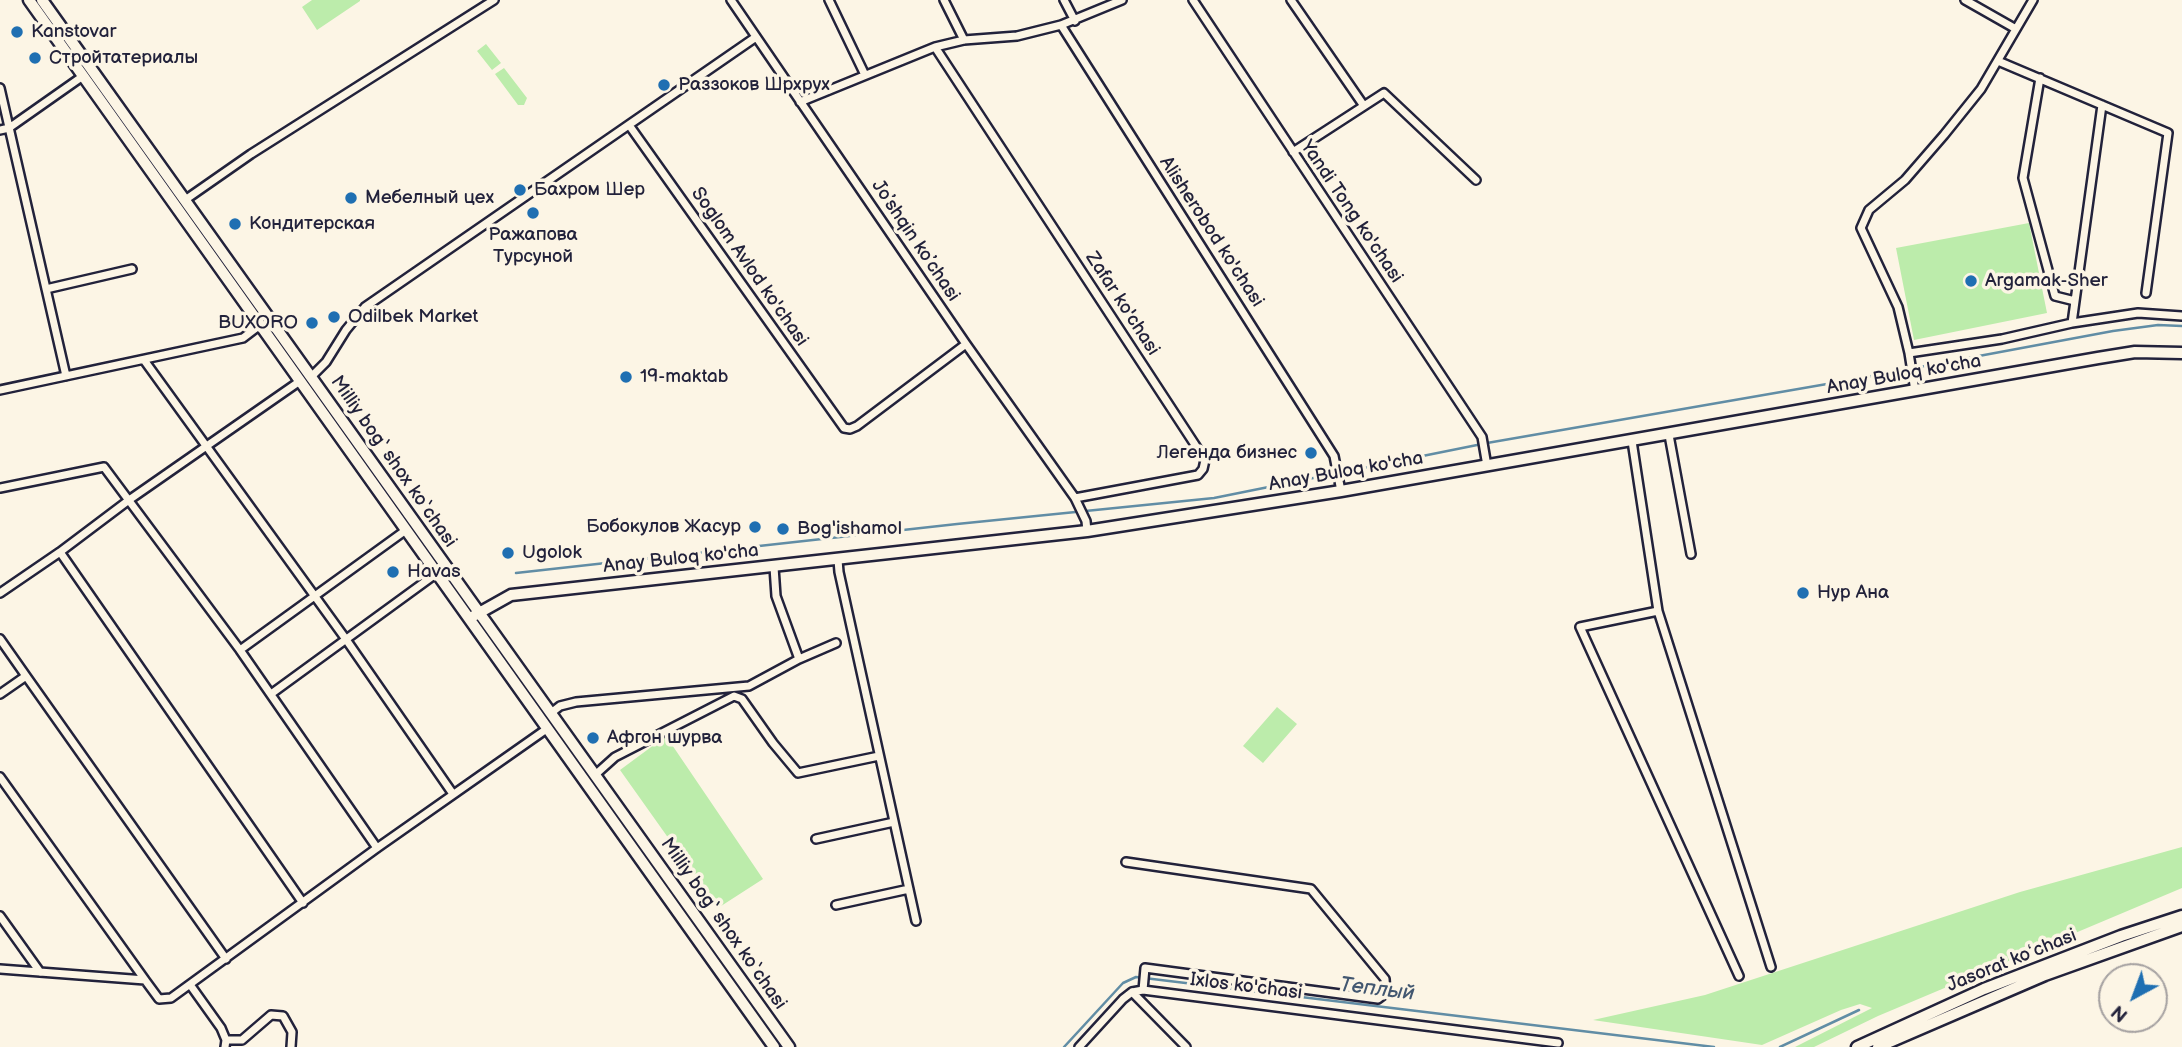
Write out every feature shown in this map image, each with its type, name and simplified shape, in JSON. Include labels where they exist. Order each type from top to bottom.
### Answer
[{"type":"main road","name":"Milliy bog‘ shox ko‘chasi","points":[[29,0],[185,200],[260,325],[406,530],[551,713],[789,1047]]},
{"type":"main road","name":"Milliy bog‘ shox ko‘chasi","points":[[42,0],[87,73],[231,274],[311,377],[548,728],[775,1047]]},
{"type":"main road","name":"Anay Buloq ko'cha","points":[[474,615],[511,595],[838,560],[1086,526],[1340,487],[1486,461],[1669,435],[2136,352],[2182,353]]},
{"type":"main road","points":[[655,880],[665,873]]},
{"type":"main road","name":"Jasorat koʻchasi","points":[[1857,1047],[1984,989],[2121,936],[2182,916]]},
{"type":"main road","name":"Jasorat koʻchasi","points":[[1878,1047],[2045,975],[2182,926]]},
{"type":"street","points":[[185,200],[251,154],[494,0]]},
{"type":"street","name":"Joʼshqin koʼchasi","points":[[731,0],[966,344],[1075,498],[1086,526]]},
{"type":"street","points":[[830,0],[865,75]]},
{"type":"street","points":[[944,0],[964,40]]},
{"type":"street","points":[[1064,0],[1075,21]]},
{"type":"street","points":[[800,102],[935,47],[964,40],[1017,36],[1062,25],[1122,0]]},
{"type":"street","name":"Yandi Tong ko'chasi","points":[[1193,0],[1483,441],[1486,461]]},
{"type":"street","points":[[1291,0],[1364,106]]},
{"type":"street","points":[[1965,0],[2015,29]]},
{"type":"street","points":[[1914,391],[1898,307],[1861,228],[1870,210],[1905,180],[1981,89],[2033,0]]},
{"type":"street","name":"Alisherobod ko'chasi","points":[[1062,25],[1334,456],[1340,487]]},
{"type":"street","points":[[311,377],[326,362],[346,330],[365,307],[755,37]]},
{"type":"street","name":"Zafar ko'chasi","points":[[935,47],[1205,460],[1198,475],[1075,498]]},
{"type":"street","points":[[1998,61],[2168,132],[2146,293]]},
{"type":"street","points":[[0,130],[9,128],[87,73]]},
{"type":"street","points":[[2040,78],[2023,178],[2054,296],[2075,301]]},
{"type":"street","points":[[0,89],[66,376]]},
{"type":"street","points":[[1293,152],[1384,93],[1476,180]]},
{"type":"street","points":[[2072,323],[2102,105]]},
{"type":"street","name":"Soglom Avlod ko'chasi","points":[[629,125],[844,428],[857,426],[966,344]]},
{"type":"street","points":[[46,289],[132,269]]},
{"type":"street","points":[[1909,354],[2138,313],[2182,316]]},
{"type":"street","points":[[0,390],[243,338],[260,325]]},
{"type":"street","points":[[145,360],[345,638],[453,794]]},
{"type":"street","points":[[0,593],[300,381]]},
{"type":"street","points":[[1669,435],[1691,554]]},
{"type":"street","points":[[1632,441],[1658,611],[1771,967]]},
{"type":"street","points":[[0,488],[104,467],[240,650],[377,848]]},
{"type":"street","points":[[240,650],[406,530]]},
{"type":"street","points":[[60,552],[303,903]]},
{"type":"street","points":[[838,560],[916,920]]},
{"type":"street","points":[[774,567],[776,596],[799,659]]},
{"type":"street","points":[[271,694],[438,573]]},
{"type":"street","points":[[1658,611],[1580,627],[1739,976]]},
{"type":"street","points":[[0,639],[226,959]]},
{"type":"street","points":[[551,713],[560,706],[576,702],[749,686],[836,643]]},
{"type":"street","points":[[0,694],[26,676]]},
{"type":"street","points":[[595,775],[615,757],[734,696],[742,699],[798,773],[879,756]]},
{"type":"street","points":[[0,777],[145,981],[159,999],[171,998],[548,728]]},
{"type":"street","points":[[816,839],[894,822]]},
{"type":"street","points":[[1126,862],[1311,889],[1385,979],[1386,993],[1378,999],[1145,968],[1143,989]]},
{"type":"street","points":[[836,905],[909,889]]},
{"type":"street","points":[[0,916],[40,972]]},
{"type":"street","points":[[0,969],[145,981]]},
{"type":"street","points":[[191,986],[221,1028],[225,1043],[242,1040],[271,1016],[283,1016],[292,1032],[291,1047]]},
{"type":"street","name":"Ixlos ko'chasi","points":[[1132,992],[1143,989],[1558,1043]]},
{"type":"street","points":[[1079,1047],[1132,992],[1186,1047]]},
{"type":"green space","points":[[312,0],[360,1],[317,30],[302,7]]},
{"type":"green space","points":[[486,44],[501,63],[492,70],[477,51]]},
{"type":"green space","points":[[504,68],[527,98],[524,105],[518,105],[495,74]]},
{"type":"green space","name":"Argamak-Sher","points":[[2029,223],[2047,313],[1914,340],[1896,248]]},
{"type":"green space","points":[[1277,707],[1297,724],[1263,763],[1243,746]]},
{"type":"green space","points":[[666,736],[763,879],[718,908],[620,770]]},
{"type":"green space","points":[[2182,847],[2182,888],[1878,1016],[1814,1047],[1795,1047],[1872,1008],[1860,1004],[1841,1010],[1762,1045],[1593,1020],[1705,995],[2020,892]]},
{"type":"waterway","points":[[516,573],[1214,498],[1487,443],[2113,331],[2158,325],[2182,326]]},
{"type":"waterway","name":"Теплый","points":[[1064,1047],[1123,983],[1136,977],[1714,1047]]},
{"type":"waterway","name":"Теплый","points":[[1780,1047],[1859,1010]]},
{"type":"place","name":"Kanstovar","points":[[17,32]]},
{"type":"place","name":"Стройтатериалы","points":[[35,58]]},
{"type":"place","name":"Раззоков Шрхрух","points":[[664,85]]},
{"type":"place","name":"Бахром Шер","points":[[520,190]]},
{"type":"place","name":"Мебелный цех","points":[[351,198]]},
{"type":"place","name":"Ражапова Турсуной","points":[[533,213]]},
{"type":"place","name":"Кондитерская","points":[[235,224]]},
{"type":"place","name":"Argamak-Sher","points":[[1971,281]]},
{"type":"place","name":"Odilbek Market","points":[[334,317]]},
{"type":"place","name":"BUXORO","points":[[312,323]]},
{"type":"place","name":"19-maktab","points":[[626,377]]},
{"type":"place","name":"Легенда бизнес","points":[[1311,453]]},
{"type":"place","name":"Бобокулов Жасур","points":[[755,527]]},
{"type":"place","name":"Bog'ishamol","points":[[783,529]]},
{"type":"place","name":"Ugolok","points":[[508,553]]},
{"type":"place","name":"Havas","points":[[393,572]]},
{"type":"place","name":"Нур Ана","points":[[1803,593]]},
{"type":"place","name":"Афгон шурва","points":[[593,738]]}]
